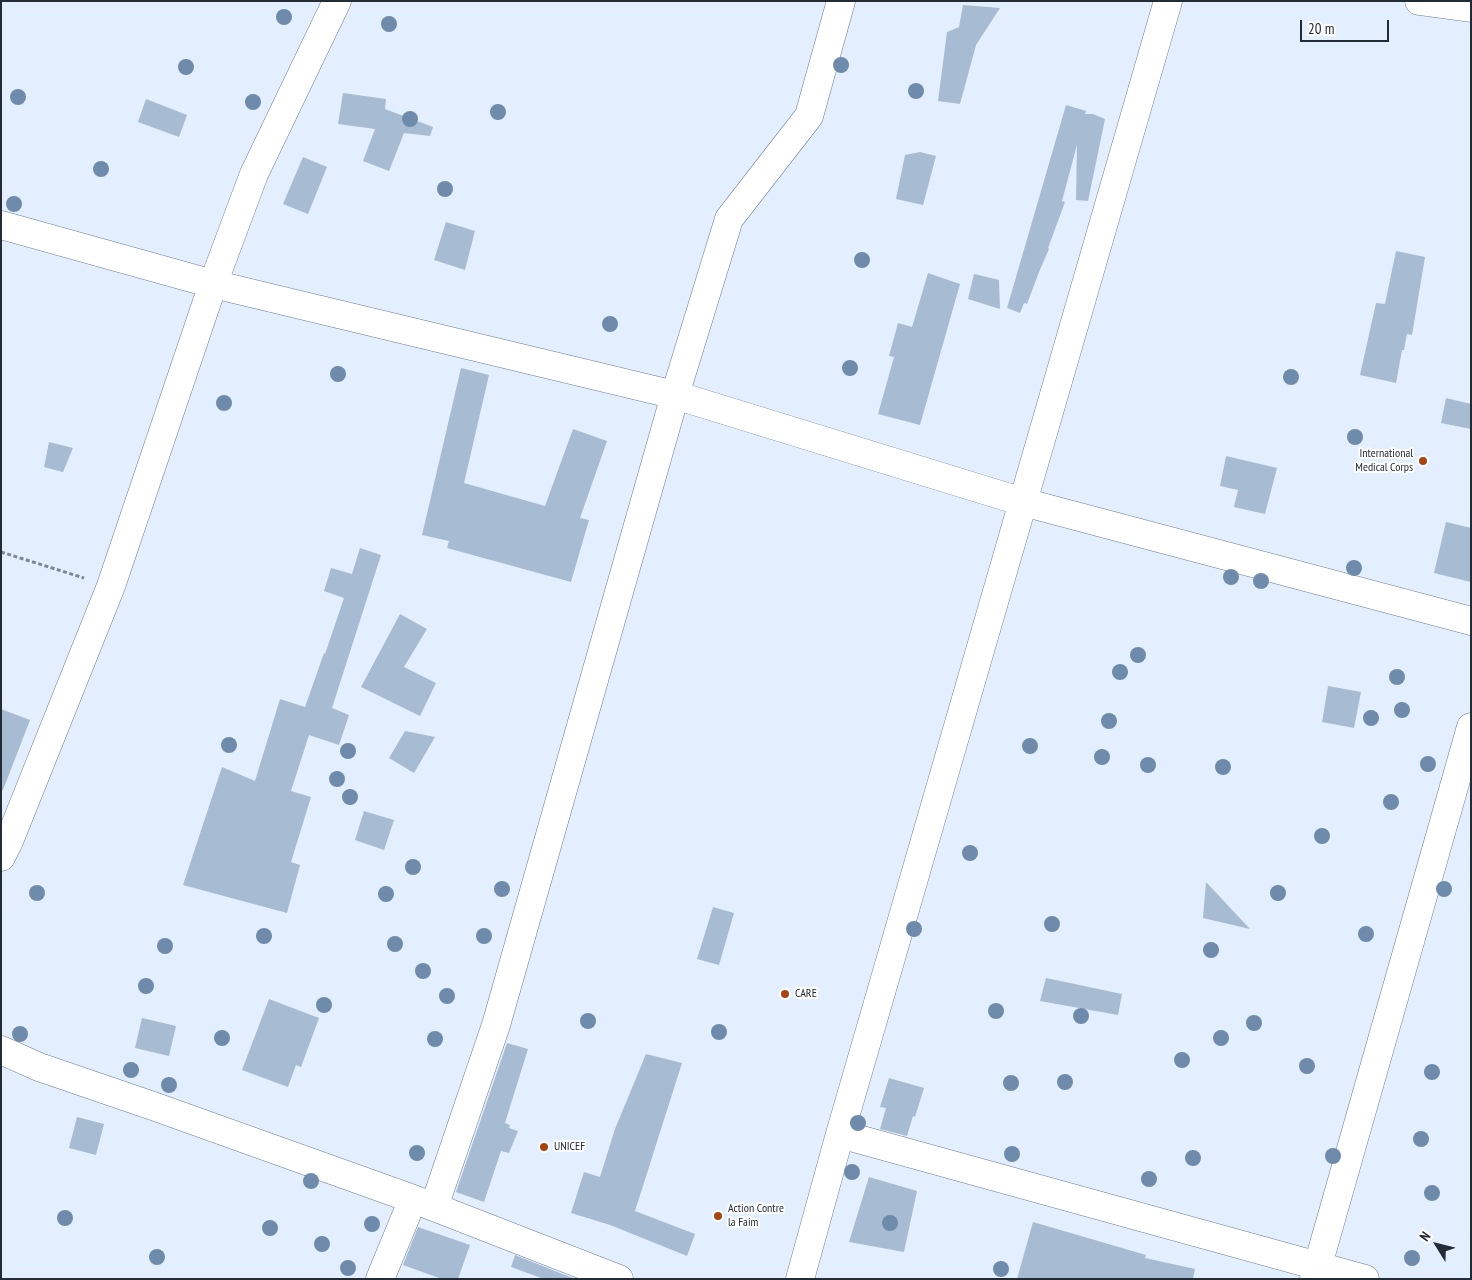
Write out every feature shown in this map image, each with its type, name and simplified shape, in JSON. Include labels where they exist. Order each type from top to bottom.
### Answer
[{"type":"street","points":[[1,857],[111,586],[213,284],[254,174],[337,1]]},
{"type":"street","points":[[380,1279],[423,1203],[496,1025],[675,395],[729,219],[809,116],[841,1]]},
{"type":"street","points":[[800,1279],[840,1134],[1168,1]]},
{"type":"street","points":[[1419,1],[1471,8]]},
{"type":"street","points":[[1,225],[213,284],[675,395],[1023,502],[1471,621]]},
{"type":"street","points":[[1316,1272],[1471,727]]},
{"type":"street","points":[[1,1050],[39,1066],[423,1203],[619,1279]]},
{"type":"street","points":[[840,1134],[1316,1272],[1365,1279]]},
{"type":"path","points":[[1,552],[111,586]]},
{"type":"building","points":[[963,5],[1000,8],[976,45],[960,104],[938,101],[947,32],[959,27]]},
{"type":"building","points":[[343,93],[386,99],[385,109],[433,127],[430,136],[404,133],[389,171],[363,161],[375,129],[338,124]]},
{"type":"building","points":[[146,99],[187,115],[179,137],[138,122]]},
{"type":"building","points":[[1066,105],[1086,111],[1085,114],[1093,114],[1105,119],[1088,201],[1076,200],[1077,145],[1062,201],[1065,202],[1027,304],[1024,303],[1020,313],[1007,308]]},
{"type":"building","points":[[920,152],[936,156],[923,205],[896,199],[905,155]]},
{"type":"building","points":[[303,157],[327,167],[308,214],[283,204]]},
{"type":"building","points":[[446,222],[475,231],[465,270],[434,260]]},
{"type":"building","points":[[1396,251],[1425,257],[1412,335],[1407,334],[1396,383],[1360,375],[1376,303],[1385,304]]},
{"type":"building","points":[[928,273],[960,284],[920,425],[878,414],[894,357],[889,356],[898,323],[912,327]]},
{"type":"building","points":[[974,274],[999,280],[1000,309],[968,299]]},
{"type":"building","points":[[461,368],[489,375],[464,483],[545,506],[573,429],[607,441],[580,518],[589,520],[571,582],[447,548],[449,541],[422,535]]},
{"type":"building","points":[[1446,398],[1471,404],[1471,429],[1441,423]]},
{"type":"building","points":[[49,442],[73,448],[63,472],[44,467]]},
{"type":"building","points":[[1226,456],[1277,468],[1265,514],[1234,507],[1238,490],[1220,486]]},
{"type":"building","points":[[1446,522],[1471,528],[1471,582],[1434,573]]},
{"type":"building","points":[[360,548],[381,555],[332,708],[349,715],[339,745],[309,735],[291,791],[311,797],[291,862],[300,865],[287,913],[183,885],[222,767],[255,781],[280,699],[305,707],[344,598],[324,591],[331,568],[352,574]]},
{"type":"building","points":[[400,614],[427,629],[404,667],[436,683],[420,716],[361,687]]},
{"type":"building","points":[[1328,686],[1361,692],[1354,728],[1322,722]]},
{"type":"building","points":[[1,709],[30,720],[3,790],[1,790]]},
{"type":"building","points":[[405,731],[435,737],[414,773],[389,758]]},
{"type":"building","points":[[364,811],[394,820],[384,850],[355,840]]},
{"type":"building","points":[[1206,882],[1250,929],[1203,918]]},
{"type":"building","points":[[713,907],[734,913],[719,965],[697,959]]},
{"type":"building","points":[[1046,978],[1122,994],[1118,1015],[1040,1001]]},
{"type":"building","points":[[269,999],[319,1018],[301,1067],[296,1065],[288,1087],[242,1070]]},
{"type":"building","points":[[142,1018],[176,1026],[169,1056],[135,1048]]},
{"type":"building","points":[[507,1043],[528,1049],[505,1123],[510,1125],[509,1128],[518,1131],[509,1153],[501,1151],[484,1202],[456,1192]]},
{"type":"building","points":[[646,1054],[682,1063],[635,1211],[695,1234],[687,1256],[610,1225],[571,1213],[584,1172],[600,1177],[615,1129]]},
{"type":"building","points":[[889,1078],[924,1088],[907,1136],[880,1129],[886,1108],[880,1107]]},
{"type":"building","points":[[77,1117],[104,1124],[96,1155],[69,1148]]},
{"type":"building","points":[[869,1177],[917,1191],[904,1252],[849,1242]]},
{"type":"building","points":[[1033,1222],[1146,1255],[1145,1258],[1195,1269],[1193,1279],[1017,1279]]},
{"type":"building","points":[[418,1227],[470,1245],[458,1279],[442,1279],[403,1265]]},
{"type":"building","points":[[515,1255],[575,1279],[544,1279],[511,1267]]},
{"type":"place","name":"International Medical Corps","points":[[1423,461]]},
{"type":"place","name":"CARE","points":[[785,994]]},
{"type":"place","name":"UNICEF","points":[[544,1147]]},
{"type":"place","name":"Action Contre la Faim","points":[[718,1216]]}]
